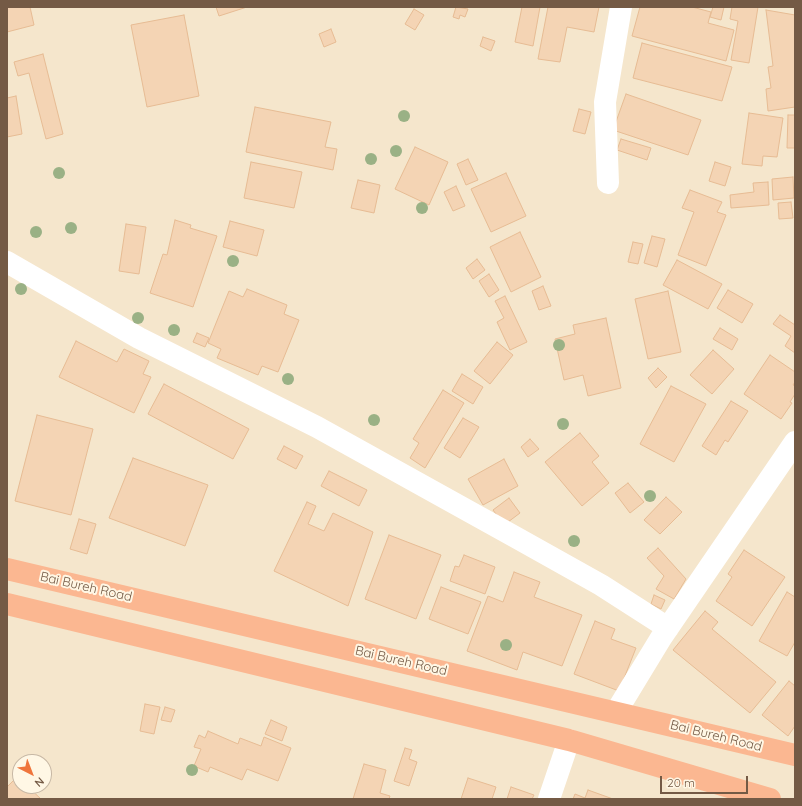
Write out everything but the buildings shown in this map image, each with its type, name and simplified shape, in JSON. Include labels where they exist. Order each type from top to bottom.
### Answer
[{"type":"highway","name":"Bai Bureh Road","points":[[7,569],[795,755]]},
{"type":"highway","points":[[8,608],[569,740],[770,799]]},
{"type":"street","points":[[608,183],[605,102],[621,7]]},
{"type":"street","points":[[7,262],[140,338],[317,427],[601,584],[668,628]]},
{"type":"street","points":[[616,712],[668,628],[795,442]]},
{"type":"street","points":[[549,799],[569,740]]},
{"type":"shaded area","points":[[7,7],[795,7],[795,799],[7,799]]}]
